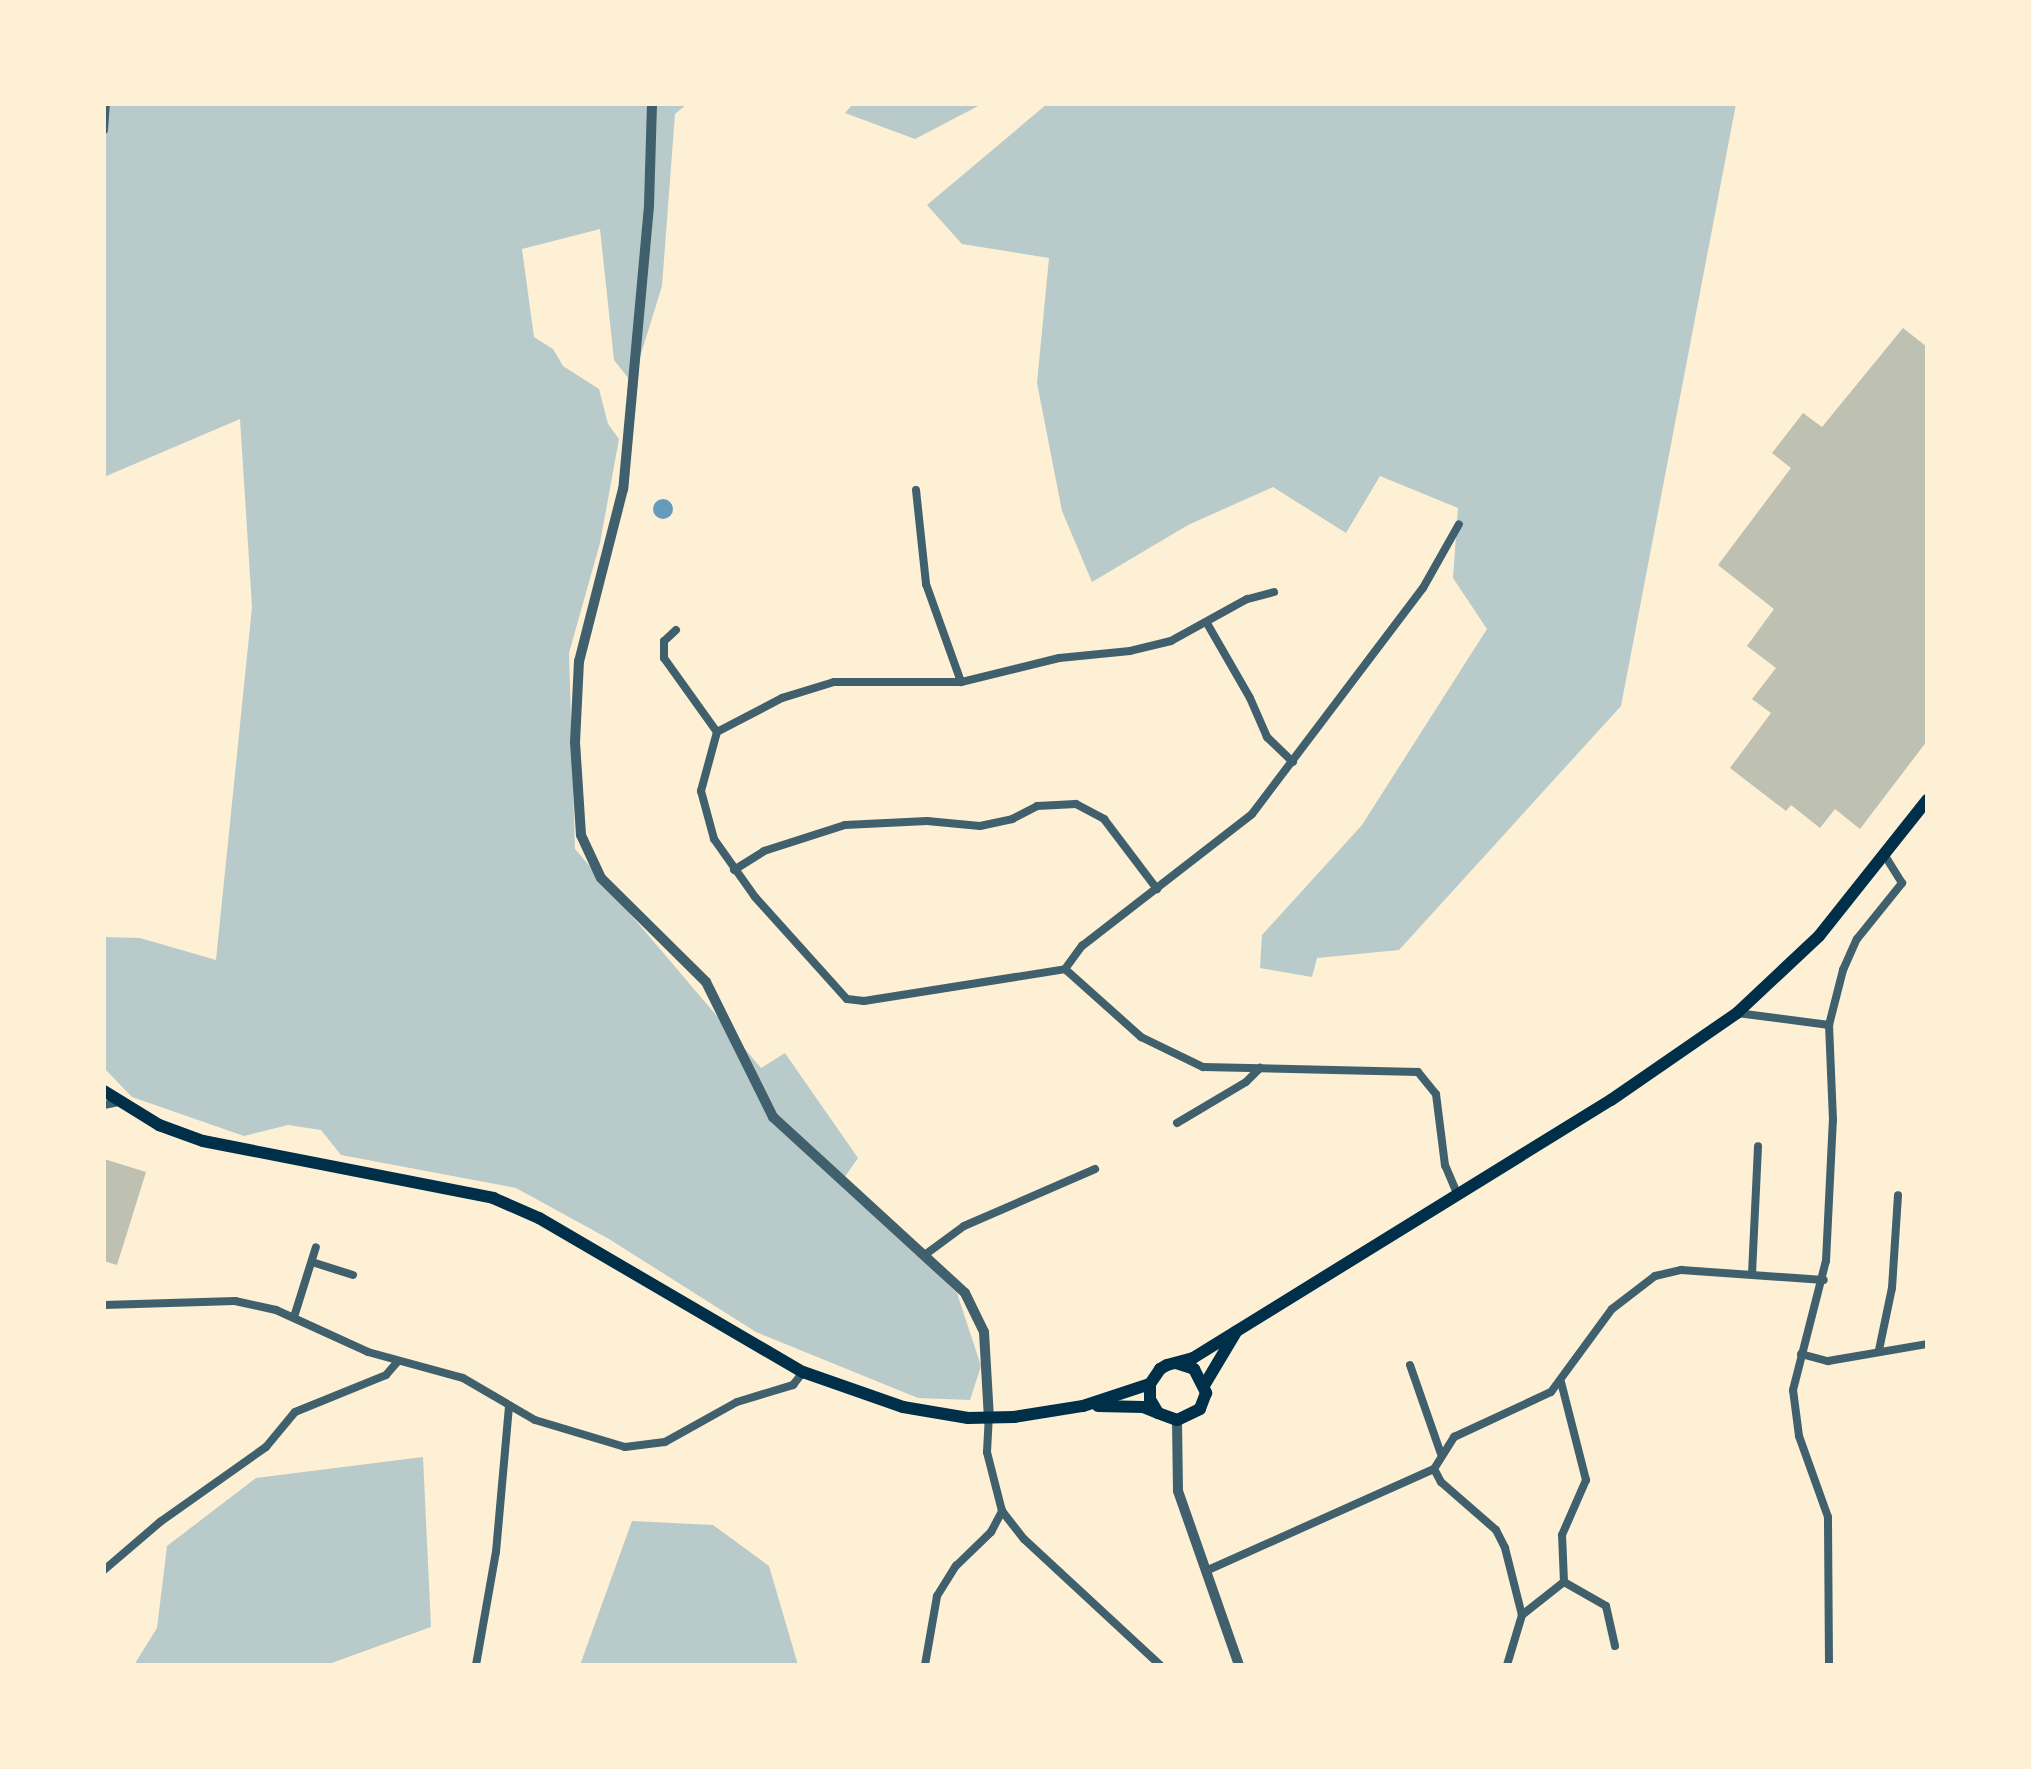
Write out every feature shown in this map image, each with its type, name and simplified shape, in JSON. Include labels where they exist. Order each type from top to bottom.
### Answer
[{"type":"main road","points":[[1158,1413],[1150,1399],[1150,1384],[1160,1369],[1242,1325],[1635,1084],[1737,1013],[1819,936],[1927,800]]},
{"type":"main road","points":[[104,1091],[159,1125],[203,1141],[452,1186],[516,1206],[803,1372],[903,1407],[989,1418],[1083,1406],[1143,1407],[1177,1420],[1200,1409],[1205,1384],[1242,1325]]},
{"type":"main road","points":[[1176,1363],[1194,1369],[1205,1384]]},
{"type":"main road","points":[[1083,1406],[1150,1384]]},
{"type":"street","points":[[104,130],[106,104]]},
{"type":"street","points":[[652,104],[649,206],[623,489],[579,661],[578,802],[581,835],[591,864],[612,892],[706,982],[773,1117],[926,1254],[979,1314],[987,1352],[987,1452],[1002,1511],[1024,1539],[1160,1665]]},
{"type":"street","points":[[916,490],[926,584],[961,682]]},
{"type":"street","points":[[1274,592],[1247,599],[1208,625],[1130,651],[1059,658],[961,682],[834,682],[782,698],[717,732],[701,791],[714,839],[734,870],[847,999],[864,1001],[1065,969],[1082,946],[1252,814],[1423,588],[1459,524]]},
{"type":"street","points":[[1208,625],[1250,698],[1267,737],[1293,762]]},
{"type":"street","points":[[676,630],[664,641],[664,658],[717,732]]},
{"type":"street","points":[[734,870],[764,851],[845,825],[927,821],[980,826],[1056,803],[1076,804],[1104,819],[1157,889]]},
{"type":"street","points":[[1829,1665],[1828,1517],[1793,1406],[1801,1354],[1824,1280],[1833,1120],[1829,1025],[1843,970],[1857,939],[1902,883],[1885,856]]},
{"type":"street","points":[[1065,969],[1119,1020],[1181,1060],[1203,1067],[1418,1072],[1436,1094],[1445,1165],[1457,1193]]},
{"type":"street","points":[[1737,1013],[1829,1025]]},
{"type":"street","points":[[1177,1123],[1246,1082],[1260,1068]]},
{"type":"street","points":[[104,1105],[120,1102]]},
{"type":"street","points":[[1752,1274],[1758,1146]]},
{"type":"street","points":[[926,1254],[964,1226],[1095,1169]]},
{"type":"street","points":[[1879,1350],[1892,1288],[1898,1195]]},
{"type":"street","points":[[294,1317],[316,1247]]},
{"type":"street","points":[[312,1262],[353,1275]]},
{"type":"street","points":[[1208,1570],[1434,1469],[1441,1454],[1473,1426],[1540,1398],[1561,1382],[1612,1309],[1655,1276],[1681,1270],[1824,1280]]},
{"type":"street","points":[[104,1305],[235,1301],[294,1317],[398,1361],[463,1378],[509,1406],[571,1434],[615,1445],[647,1447],[685,1432],[737,1402],[793,1385],[803,1372]]},
{"type":"street","points":[[1801,1354],[1828,1361],[1927,1344]]},
{"type":"street","points":[[104,1570],[160,1522],[266,1447],[295,1412],[386,1375],[398,1361]]},
{"type":"street","points":[[1410,1365],[1441,1454]]},
{"type":"street","points":[[1561,1382],[1586,1480],[1562,1535],[1564,1582]]},
{"type":"street","points":[[476,1665],[496,1552],[509,1406]]},
{"type":"street","points":[[1177,1420],[1178,1491],[1239,1665]]},
{"type":"street","points":[[1434,1469],[1441,1482],[1496,1530],[1522,1615],[1507,1665]]},
{"type":"street","points":[[925,1665],[937,1596],[956,1566],[991,1532],[1002,1511]]},
{"type":"street","points":[[1522,1615],[1564,1582]]},
{"type":"street","points":[[1564,1582],[1606,1606],[1615,1646]]},
{"type":"shaded area","points":[[104,104],[687,104],[675,114],[662,286],[632,383],[614,360],[600,229],[522,249],[534,337],[553,349],[563,366],[599,389],[608,424],[619,439],[600,543],[569,653],[575,849],[761,1068],[785,1053],[858,1158],[842,1181],[957,1293],[981,1366],[970,1400],[918,1398],[756,1332],[609,1239],[516,1188],[341,1155],[321,1130],[288,1125],[244,1136],[132,1097],[104,1068],[104,937],[140,938],[216,960],[252,607],[240,419],[104,477]]},
{"type":"shaded area","points":[[853,104],[982,104],[915,139],[845,113]]},
{"type":"shaded area","points":[[1047,104],[1736,104],[1621,706],[1399,950],[1317,958],[1312,977],[1260,968],[1262,935],[1362,825],[1487,629],[1453,578],[1458,508],[1380,476],[1346,533],[1273,487],[1188,525],[1092,582],[1062,511],[1037,383],[1049,258],[962,244],[927,205]]},
{"type":"shaded area","points":[[423,1457],[431,1627],[326,1665],[134,1665],[157,1628],[167,1546],[256,1478]]},
{"type":"shaded area","points":[[632,1521],[713,1525],[769,1566],[798,1665],[580,1665]]},
{"type":"water","points":[[663,499],[670,502],[673,509],[670,516],[663,519],[656,516],[653,509],[656,502]]},
{"type":"building","points":[[1903,328],[1927,347],[1927,741],[1860,829],[1835,809],[1820,828],[1791,805],[1786,811],[1730,768],[1771,713],[1752,699],[1776,668],[1747,646],[1774,609],[1718,565],[1791,468],[1772,453],[1803,413],[1822,427]]},
{"type":"building","points":[[104,1159],[146,1172],[117,1265],[104,1261]]}]
